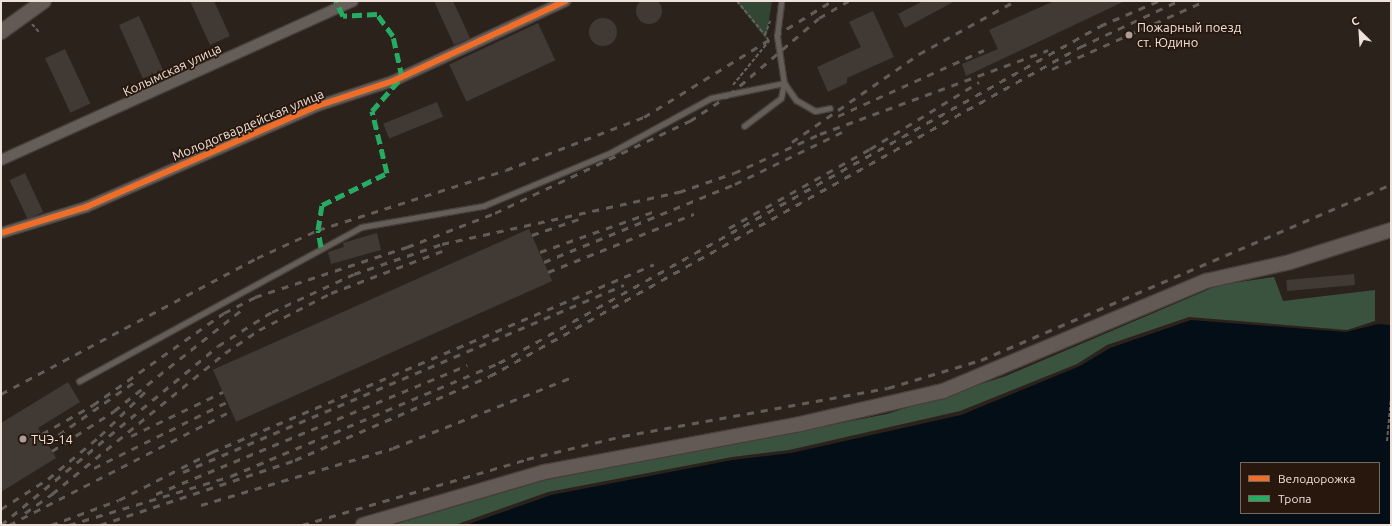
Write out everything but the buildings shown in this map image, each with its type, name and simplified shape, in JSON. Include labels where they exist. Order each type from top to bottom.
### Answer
[{"type":"main road","points":[[1,32],[44,1]]},
{"type":"main road","points":[[363,525],[544,472],[800,424],[943,391],[1206,281],[1290,262],[1391,230]]},
{"type":"street","name":"Колымская улица","points":[[1,160],[353,1]]},
{"type":"street","name":"Молодогвардейская улица","points":[[1,233],[86,207],[317,106],[393,82],[566,1]]},
{"type":"lane","points":[[744,126],[781,98],[784,83],[776,36],[781,1]]},
{"type":"lane","points":[[79,381],[361,227],[483,206],[610,153],[711,98],[784,83]]},
{"type":"lane","points":[[784,83],[796,100],[814,111],[830,108]]},
{"type":"path","points":[[724,96],[769,41],[765,34],[737,1]]},
{"type":"path","points":[[765,34],[772,14]]},
{"type":"path","points":[[1387,441],[1391,398]]},
{"type":"green space","points":[[736,1],[772,1],[766,39]]},
{"type":"green space","points":[[1274,277],[1283,301],[1375,290],[1375,321],[1347,330],[1189,317],[1107,345],[1077,364],[960,411],[789,450],[732,457],[548,492],[455,525],[393,525],[546,480],[887,414],[1006,376],[1219,285]]},
{"type":"shaded area","points":[[1191,320],[1346,332],[1378,324],[1391,325],[1391,525],[466,525],[551,495],[732,460],[791,453],[961,415],[1080,366],[1110,348]]},
{"type":"railway","points":[[1,394],[257,258],[318,230],[506,170],[644,117],[832,1]]},
{"type":"railway","points":[[42,434],[93,405],[224,313],[255,297],[407,247],[495,213],[690,121],[729,95],[819,18],[848,1]]},
{"type":"railway","points":[[792,142],[919,54],[1015,1]]},
{"type":"railway","points":[[69,525],[231,476],[499,363],[1100,26],[1158,1]]},
{"type":"railway","points":[[100,525],[295,460],[490,376],[1080,47],[1178,1]]},
{"type":"railway","points":[[1052,69],[1205,1]]},
{"type":"railway","points":[[838,116],[984,50]]},
{"type":"railway","points":[[272,312],[354,274],[442,244],[679,192],[734,173],[820,134],[1048,50]]},
{"type":"railway","points":[[729,228],[870,149],[979,82]]},
{"type":"railway","points":[[544,262],[735,184],[842,132]]},
{"type":"railway","points":[[302,525],[527,459],[623,436],[888,388],[981,360],[1391,184]]},
{"type":"railway","points":[[540,252],[658,210]]},
{"type":"railway","points":[[548,272],[694,214]]},
{"type":"railway","points":[[532,235],[579,219]]},
{"type":"railway","points":[[52,494],[225,353],[259,330],[331,293],[445,250]]},
{"type":"railway","points":[[51,525],[119,500],[212,452],[654,264]]},
{"type":"railway","points":[[183,472],[624,285]]},
{"type":"railway","points":[[52,451],[114,411],[244,308]]},
{"type":"railway","points":[[1,525],[218,346],[276,309]]},
{"type":"railway","points":[[156,494],[467,365]]},
{"type":"railway","points":[[201,505],[393,448],[575,376]]},
{"type":"railway","points":[[47,443],[137,380]]},
{"type":"railway","points":[[1,509],[48,479],[100,436],[145,392]]},
{"type":"railway","points":[[131,436],[223,392]]},
{"type":"railway","points":[[94,468],[227,402]]},
{"type":"railway","points":[[9,525],[231,411]]},
{"type":"railway","points":[[25,513],[57,491]]},
{"type":"marked path","points":[[321,247],[318,230],[322,205],[387,173],[372,111],[402,77],[393,36],[377,14],[343,16],[336,1]]},
{"type":"cycle path","points":[[1,233],[86,207],[317,106],[393,81],[565,1]]},
{"type":"place","name":"Пожарный поезд ст. Юдино","points":[[1129,35]]},
{"type":"place","name":"ТЧЭ-14","points":[[23,439]]}]
